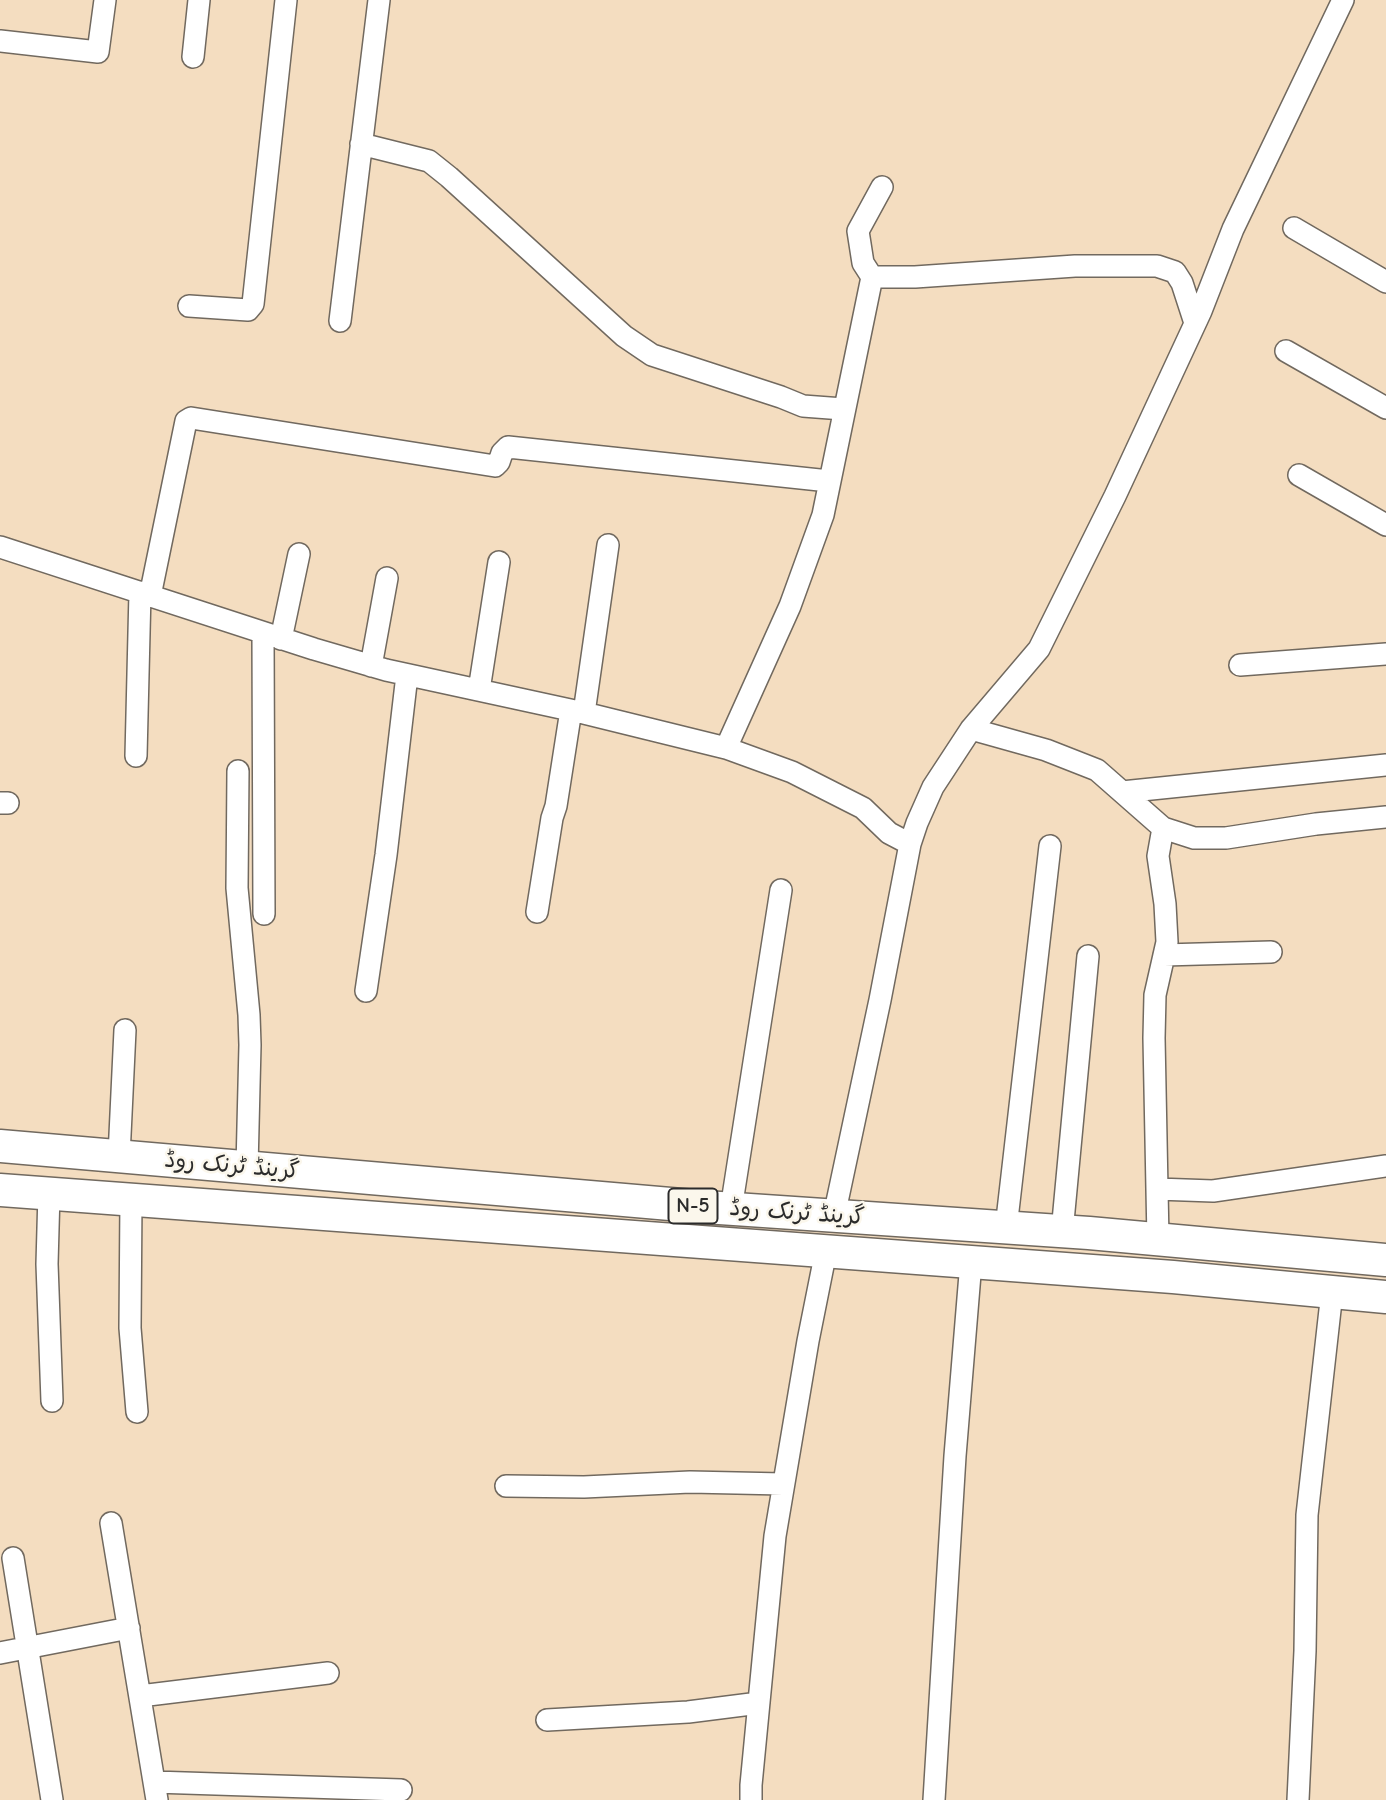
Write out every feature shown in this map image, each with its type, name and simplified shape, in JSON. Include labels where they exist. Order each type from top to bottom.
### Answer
[{"type":"highway","name":"گرینڈ ٹرنک روڈ","points":[[0,1146],[731,1209],[1062,1232],[1386,1260]]},
{"type":"highway","name":"گرینڈ ٹرنک روڈ","points":[[0,1190],[1173,1277],[1386,1297]]},
{"type":"street","points":[[0,41],[98,52],[106,0]]},
{"type":"street","points":[[193,57],[199,0]]},
{"type":"street","points":[[189,306],[248,310],[253,304],[286,0]]},
{"type":"street","points":[[340,321],[379,0]]},
{"type":"street","points":[[834,1216],[910,844],[933,787],[971,729],[1039,649],[1115,496],[1195,323],[1233,229],[1343,0]]},
{"type":"street","points":[[361,144],[429,161],[624,336],[652,355],[803,406],[844,409]]},
{"type":"street","points":[[726,748],[790,606],[823,515],[872,277],[863,263],[858,231],[882,187]]},
{"type":"street","points":[[1294,228],[1386,282]]},
{"type":"street","points":[[872,277],[915,277],[1075,267],[1157,266],[1175,272],[1182,283],[1195,323]]},
{"type":"street","points":[[1286,351],[1386,408]]},
{"type":"street","points":[[136,756],[145,594],[186,421],[191,418],[495,466],[508,447],[829,481]]},
{"type":"street","points":[[1299,475],[1386,525]]},
{"type":"street","points":[[537,912],[552,818],[577,711],[608,545]]},
{"type":"street","points":[[0,547],[371,666],[577,711],[726,748],[792,772],[863,808],[889,833],[910,844]]},
{"type":"street","points":[[264,914],[272,636],[299,554]]},
{"type":"street","points":[[479,690],[499,562]]},
{"type":"street","points":[[371,666],[387,578]]},
{"type":"street","points":[[1240,665],[1386,654]]},
{"type":"street","points":[[387,847],[407,675]]},
{"type":"street","points":[[366,991],[386,855],[407,675]]},
{"type":"street","points":[[971,729],[1046,750],[1097,770],[1163,828],[1194,838],[1226,838],[1316,824],[1386,817]]},
{"type":"street","points":[[1122,792],[1386,765]]},
{"type":"street","points":[[238,771],[237,887],[250,1035],[247,1167]]},
{"type":"street","points":[[1158,1240],[1154,1038],[1155,995],[1167,943],[1158,856],[1163,828]]},
{"type":"street","points":[[1006,1228],[1050,846]]},
{"type":"street","points":[[731,1209],[781,890]]},
{"type":"street","points":[[1164,955],[1272,952]]},
{"type":"street","points":[[1062,1232],[1088,956]]},
{"type":"street","points":[[119,1156],[125,1030]]},
{"type":"street","points":[[1157,1189],[1213,1191],[1386,1166]]},
{"type":"street","points":[[49,1193],[47,1264],[52,1401]]},
{"type":"street","points":[[131,1199],[130,1328],[137,1412]]},
{"type":"street","points":[[751,1800],[775,1536],[826,1251]]},
{"type":"street","points":[[934,1800],[955,1456],[971,1262]]},
{"type":"street","points":[[1298,1800],[1305,1651],[1307,1515],[1332,1292]]},
{"type":"street","points":[[506,1486],[584,1487],[690,1482],[783,1484]]},
{"type":"street","points":[[111,1522],[155,1791],[401,1790]]},
{"type":"street","points":[[13,1558],[52,1800]]},
{"type":"street","points":[[0,1653],[129,1628]]},
{"type":"street","points":[[140,1696],[328,1673]]},
{"type":"street","points":[[547,1720],[688,1712],[759,1703]]}]
